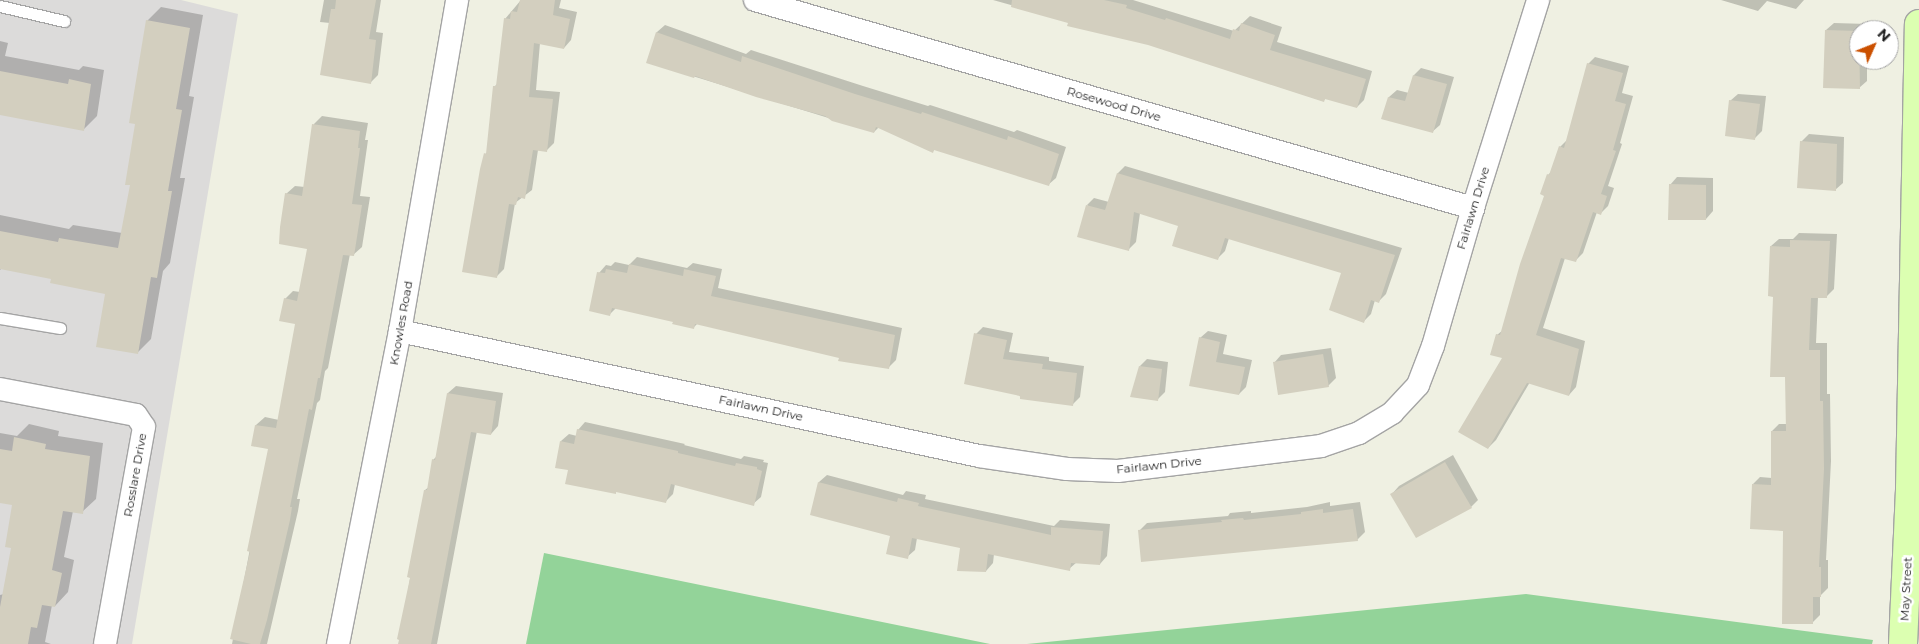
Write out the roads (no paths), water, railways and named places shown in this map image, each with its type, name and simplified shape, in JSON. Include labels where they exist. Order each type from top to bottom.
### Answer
[{"type":"street","name":"Knowles Road","points":[[338,644],[400,331],[457,0]]},
{"type":"street","name":"Rosewood Drive","points":[[755,0],[1473,208]]},
{"type":"street","name":"Fairlawn Drive","points":[[400,331],[979,456],[1067,469],[1118,471],[1321,446],[1359,433],[1392,413],[1418,385],[1433,346],[1473,208],[1538,0]]},
{"type":"street","name":"May Street","points":[[1903,644],[1910,488],[1919,24]]},
{"type":"street","name":"Rosslare Drive","points":[[0,389],[136,415],[144,427],[105,644]]},
{"type":"lane","points":[[0,6],[64,21]]},
{"type":"lane","points":[[0,318],[60,328]]}]
